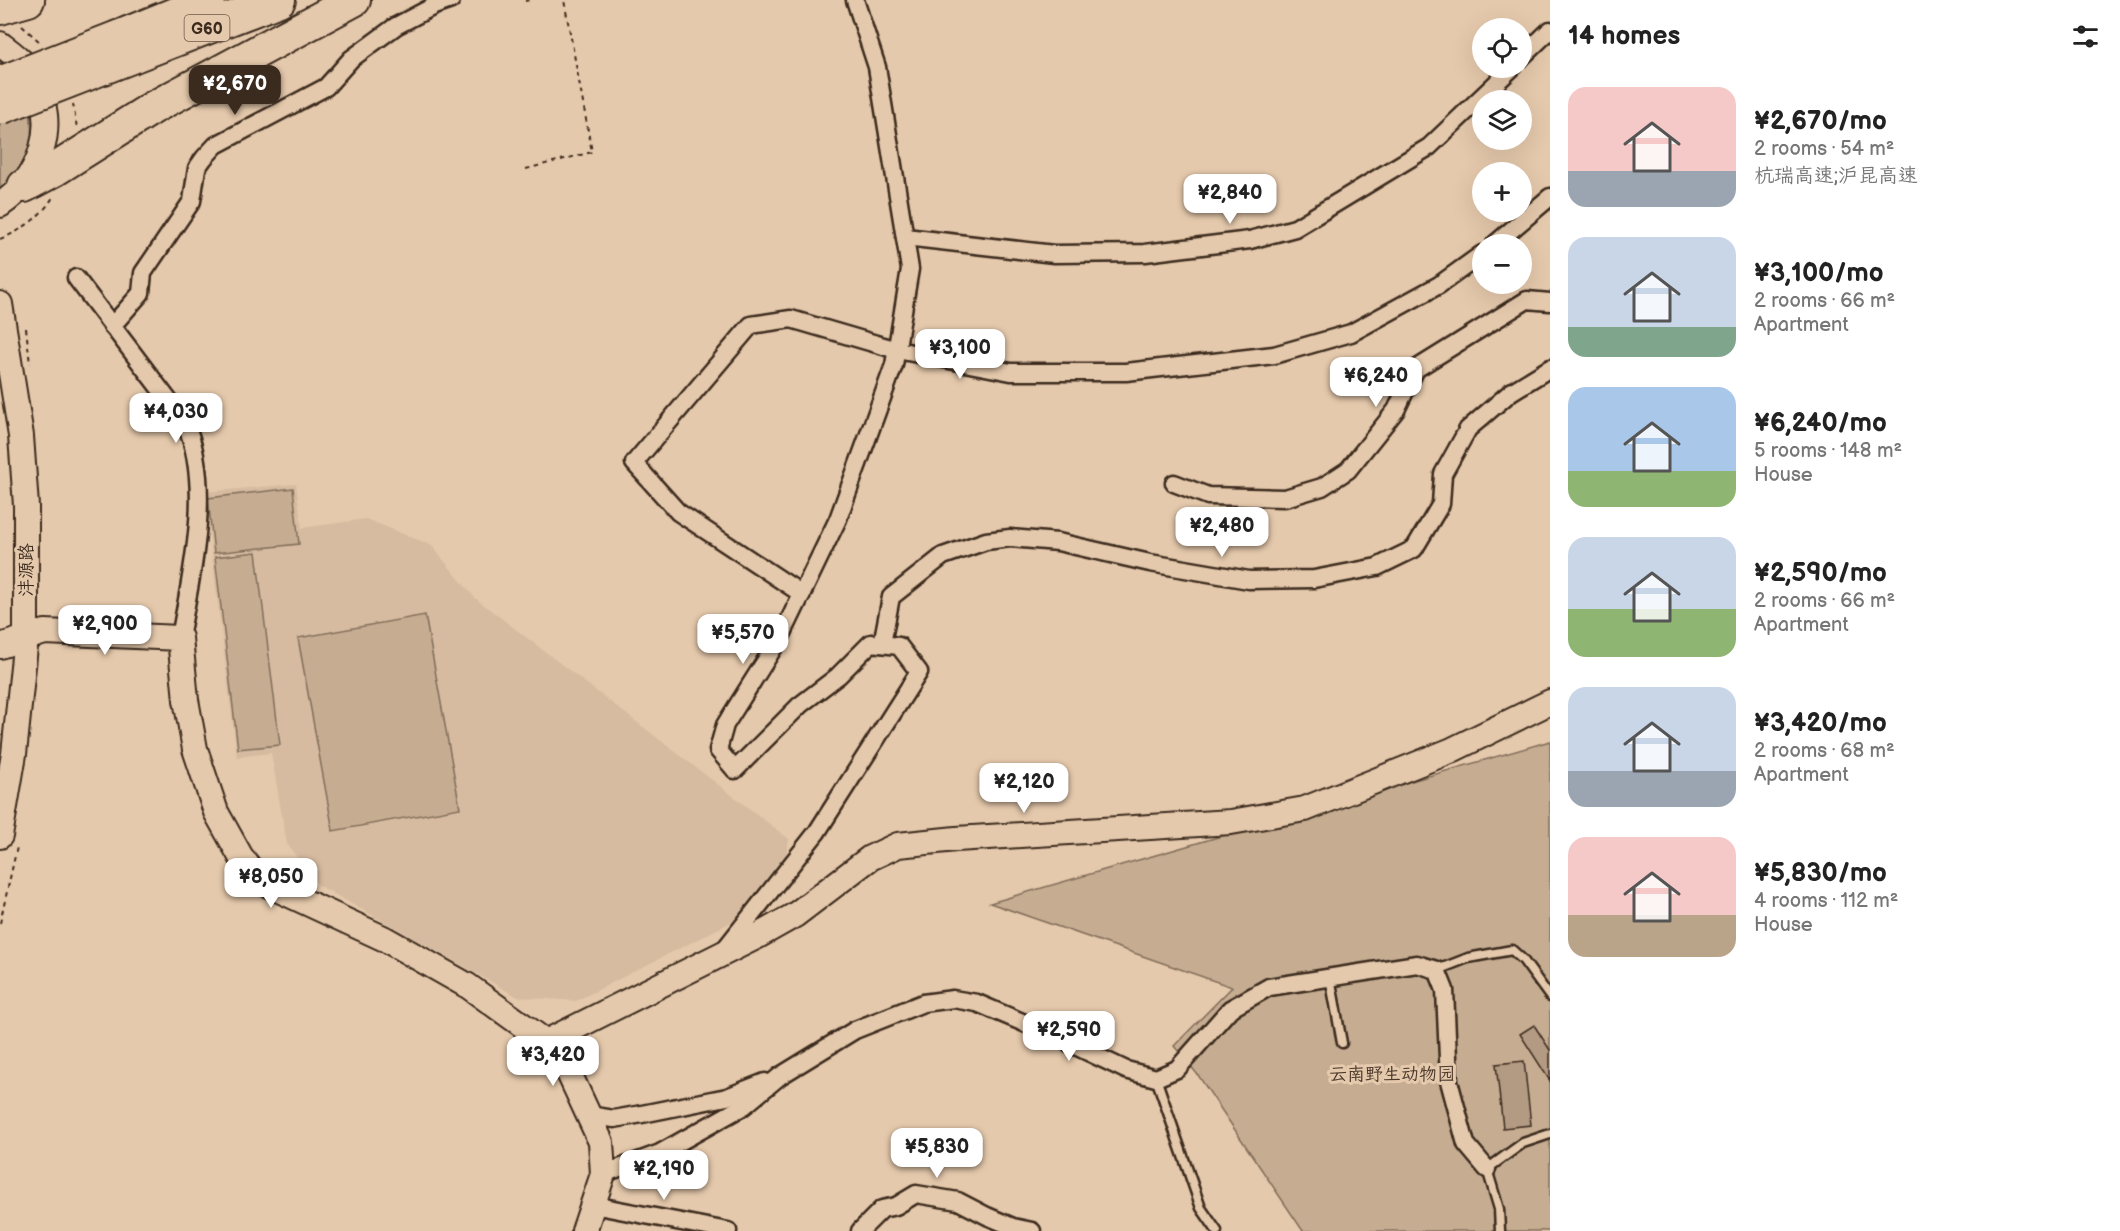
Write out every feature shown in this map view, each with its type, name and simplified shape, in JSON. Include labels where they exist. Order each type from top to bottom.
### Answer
[{"type":"highway","points":[[0,8],[28,0]]},
{"type":"highway","name":"G60","points":[[0,108],[126,46],[209,0]]},
{"type":"highway","name":"G60","points":[[0,83],[279,0]]},
{"type":"highway","points":[[11,196],[154,107],[354,0]]},
{"type":"street","points":[[112,326],[141,293],[143,273],[192,201],[197,168],[216,145],[326,87],[351,59],[396,26],[434,6],[451,0]]},
{"type":"street","points":[[722,952],[817,832],[919,672],[899,646],[871,642],[838,676],[800,705],[735,770],[718,750],[725,725],[783,633],[838,519],[894,365],[897,350],[910,269],[877,68],[855,0]]},
{"type":"street","points":[[1532,47],[1550,30]]},
{"type":"street","points":[[0,44],[26,65],[41,94],[47,126],[40,158],[11,196],[0,220]]},
{"type":"street","points":[[905,237],[1054,254],[1145,253],[1250,240],[1295,228],[1429,147],[1501,78]]},
{"type":"street","points":[[1507,234],[1550,197]]},
{"type":"street","points":[[802,594],[678,512],[634,463],[751,325],[791,319],[897,350],[1011,372],[1126,372],[1274,356],[1351,333],[1439,285],[1472,261]]},
{"type":"street","points":[[76,278],[185,422],[193,441],[198,474],[197,540],[180,638],[186,700],[195,749],[216,812],[241,857],[260,881],[385,939],[468,986],[546,1042],[568,1071],[601,1142],[603,1174],[584,1231]]},
{"type":"street","points":[[1174,483],[1208,496],[1285,498],[1322,487],[1348,470],[1396,410],[1416,369],[1527,300],[1550,302]]},
{"type":"street","name":"沣源路","points":[[0,304],[21,436],[26,506],[26,637],[14,754],[0,836]]},
{"type":"street","points":[[882,644],[891,597],[943,556],[986,541],[1010,538],[1058,542],[1150,563],[1249,580],[1314,579],[1377,567],[1414,549],[1441,504],[1443,474],[1468,429],[1510,392],[1550,368]]},
{"type":"street","points":[[0,646],[45,632],[180,638]]},
{"type":"street","points":[[546,1042],[795,915],[870,858],[898,845],[956,839],[1231,822],[1305,809],[1450,751],[1550,702]]},
{"type":"street","points":[[603,1174],[660,1153],[744,1106],[780,1077],[855,1030],[923,1003],[952,999],[977,1003],[1126,1070],[1156,1078],[1177,1069],[1230,1009],[1269,987],[1417,964],[1437,970],[1445,990],[1449,1081],[1466,1144],[1487,1169]]},
{"type":"street","points":[[589,1115],[614,1119],[727,1097],[780,1077]]},
{"type":"street","points":[[860,1231],[882,1209],[896,1206],[916,1194],[957,1201],[1004,1223],[1032,1231]]},
{"type":"street","points":[[593,1205],[728,1231]]},
{"type":"lane","points":[[1437,970],[1468,958],[1512,950],[1523,960],[1550,997]]},
{"type":"lane","points":[[1330,976],[1342,1043]]},
{"type":"lane","points":[[1156,1078],[1201,1208],[1217,1231]]},
{"type":"lane","points":[[1500,1231],[1499,1209],[1487,1169],[1523,1143],[1550,1134]]},
{"type":"path","points":[[525,1],[530,0]]},
{"type":"path","points":[[526,169],[592,152],[564,0]]},
{"type":"shaded area","points":[[296,484],[302,528],[366,519],[431,545],[475,598],[789,839],[783,871],[745,915],[576,1001],[518,997],[318,885],[287,844],[271,753],[237,757],[204,492]]},
{"type":"green space","points":[[0,62],[23,92],[32,126],[30,143],[24,160],[15,175],[0,189]]},
{"type":"green space","points":[[293,488],[299,544],[214,553],[208,498]]},
{"type":"green space","points":[[256,552],[280,745],[238,749],[215,557]]},
{"type":"green space","points":[[425,615],[460,808],[333,831],[298,638]]},
{"type":"green space","name":"云南野生动物园","points":[[1550,741],[1550,1231],[1303,1231],[1198,1075],[1174,1046],[1232,987],[990,903]]},
{"type":"building","points":[[1534,1025],[1550,1050],[1550,1081],[1520,1034]]},
{"type":"building","points":[[1524,1061],[1531,1125],[1503,1128],[1496,1064]]}]
